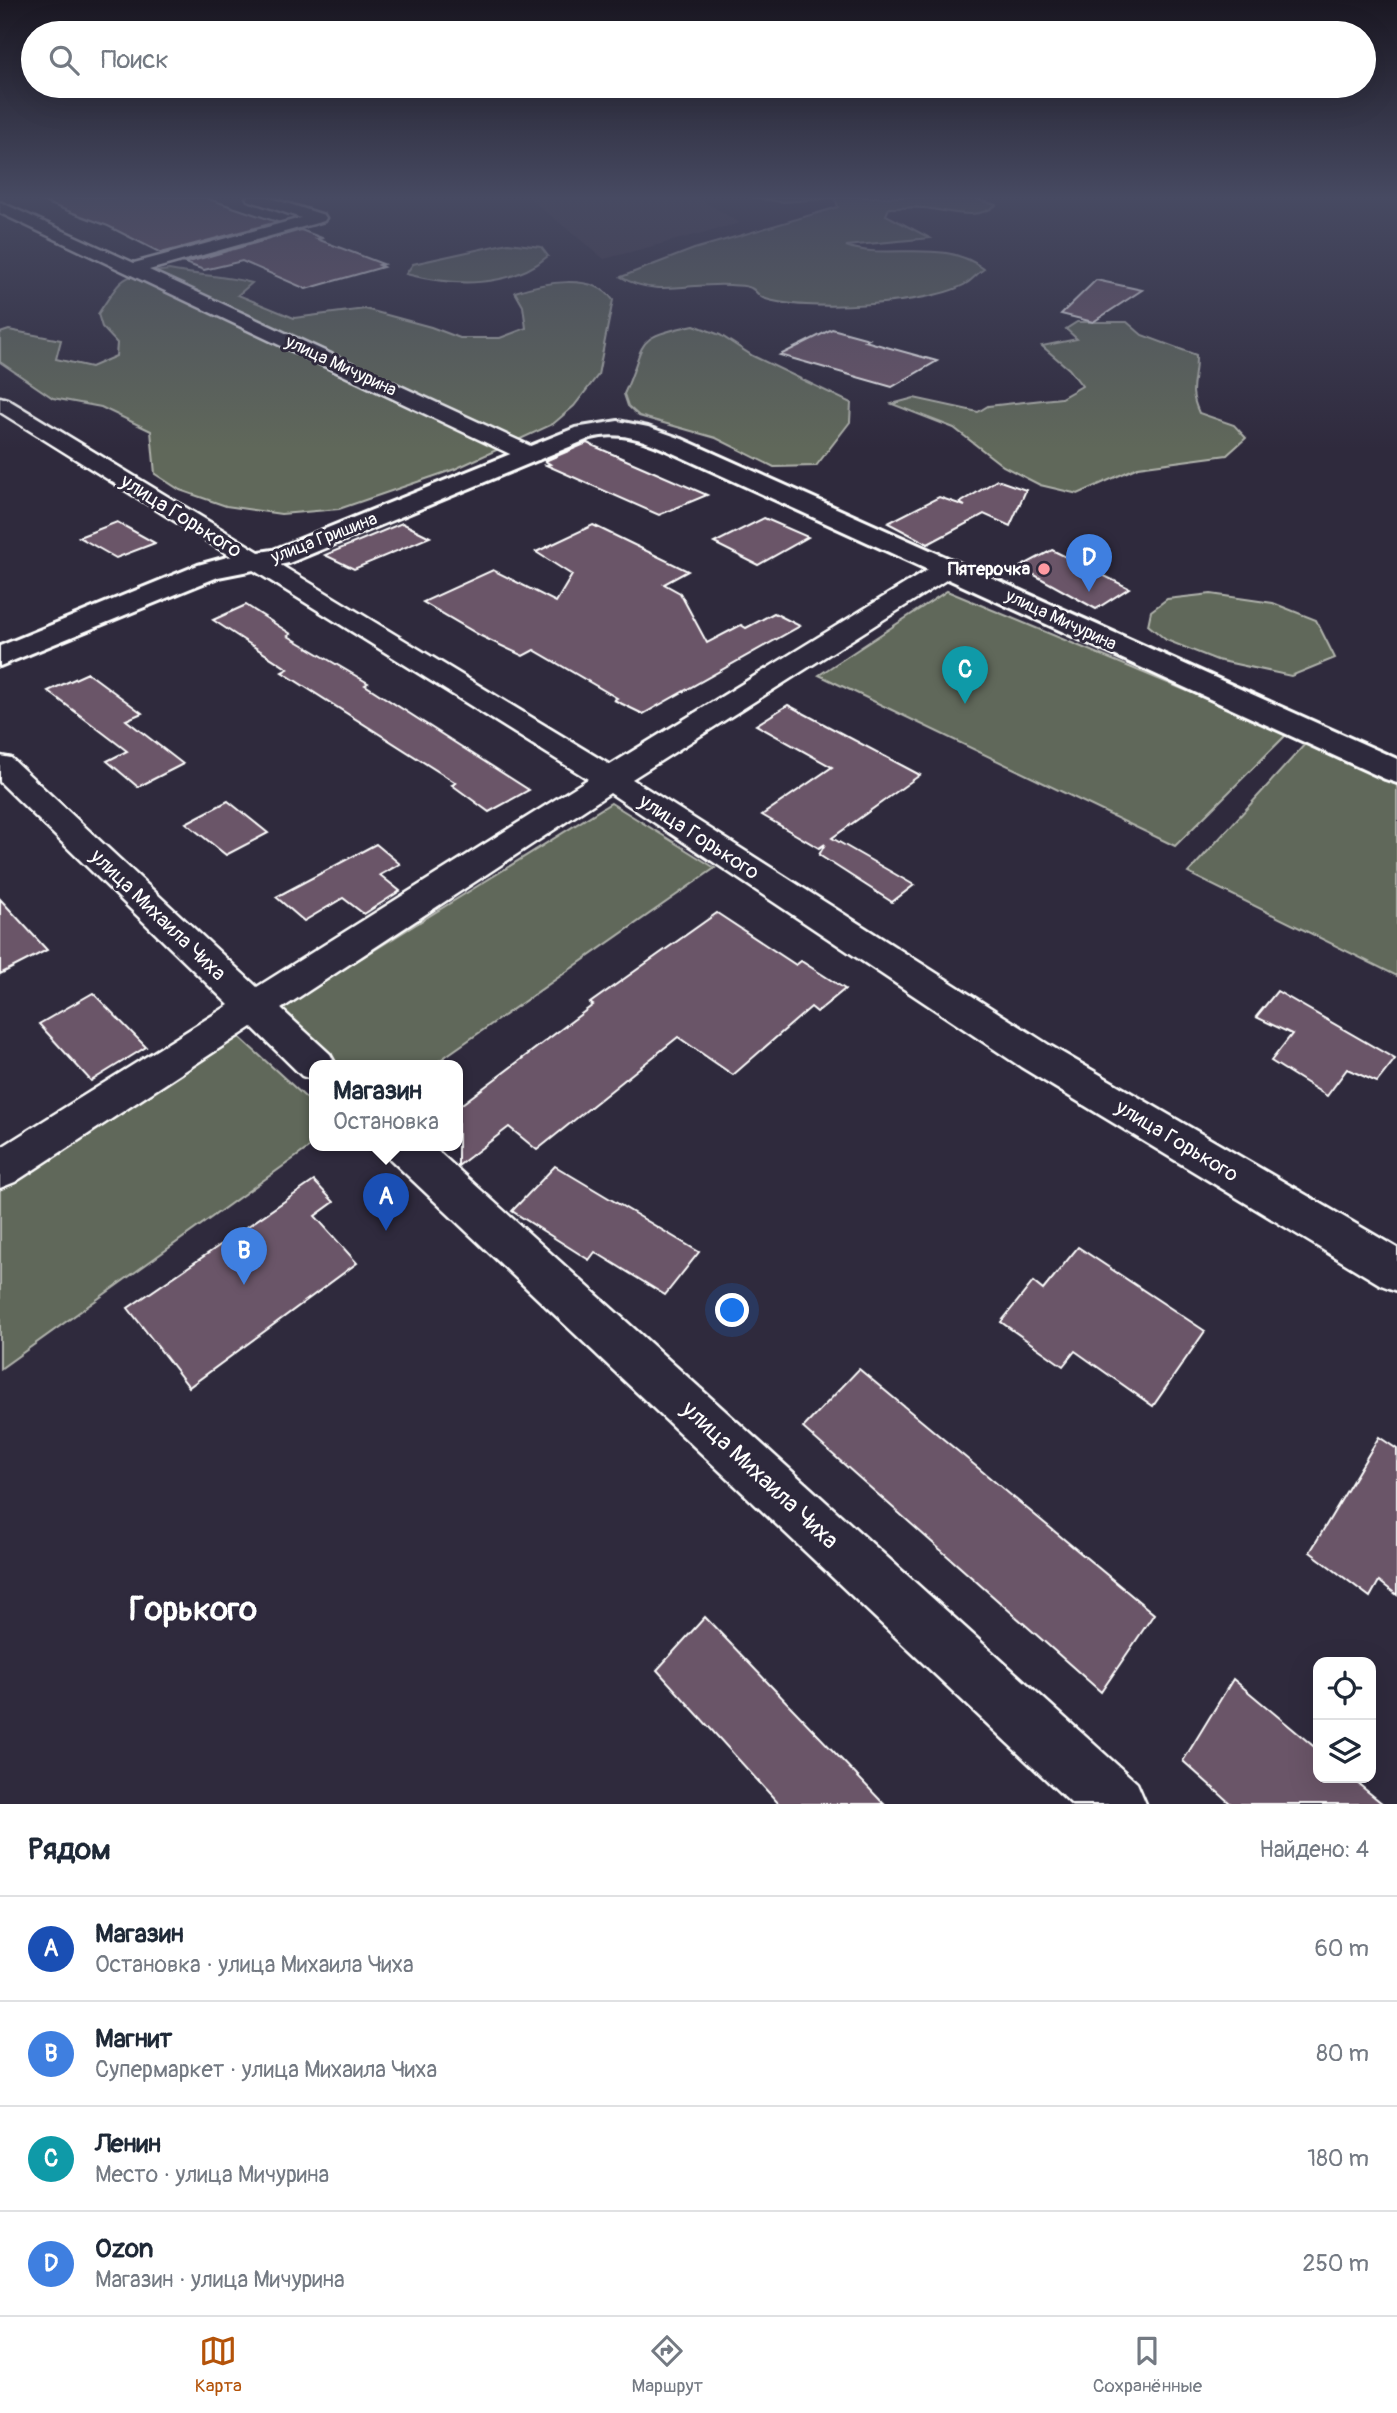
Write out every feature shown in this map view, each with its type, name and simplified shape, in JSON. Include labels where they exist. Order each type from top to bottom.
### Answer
[{"type":"street","name":"улица Мичурина","points":[[160,281],[531,455]]},
{"type":"street","name":"улица Горького","points":[[0,403],[610,779],[1035,1056],[1397,1272]]},
{"type":"street","name":"улица Мичурина","points":[[608,427],[644,432],[673,444],[1397,772]]},
{"type":"street","name":"улица Гришина","points":[[0,657],[208,571],[227,565],[279,557],[583,433],[608,427]]},
{"type":"street","points":[[0,1170],[610,779],[948,568]]},
{"type":"street","name":"улица Михаила Чиха","points":[[0,765],[311,1060]]},
{"type":"street","name":"улица Михаила Чиха","points":[[409,1151],[1116,1804]]},
{"type":"green space","points":[[123,281],[245,281],[252,283],[238,295],[294,318],[365,309],[460,338],[500,338],[526,328],[523,306],[515,292],[526,289],[553,283],[580,283],[604,291],[613,300],[598,375],[574,406],[553,424],[455,469],[339,509],[281,514],[226,506],[180,490],[155,474],[151,431],[101,407],[53,398],[0,362],[0,333],[9,330],[61,340],[56,359],[91,367],[116,356],[117,343],[102,327],[98,314]]},
{"type":"green space","points":[[630,281],[969,281],[950,291],[926,297],[836,306],[782,303],[763,298],[746,286],[660,288]]},
{"type":"green space","points":[[1077,322],[1127,322],[1142,335],[1196,355],[1193,390],[1199,413],[1234,425],[1246,438],[1227,455],[1138,467],[1078,494],[1040,485],[1003,466],[954,428],[892,404],[914,398],[978,412],[988,406],[1061,398],[1082,386],[1069,369],[1042,346],[1077,339],[1066,329]]},
{"type":"green space","points":[[694,325],[720,335],[753,356],[851,403],[850,422],[816,466],[774,467],[716,438],[639,416],[628,406],[624,394],[644,345],[659,334]]},
{"type":"green space","points":[[947,591],[1288,733],[1175,846],[819,675]]},
{"type":"green space","points":[[1211,594],[1273,603],[1316,620],[1335,658],[1291,676],[1217,660],[1166,640],[1148,625],[1151,611],[1167,599]]},
{"type":"green space","points":[[1306,743],[1397,785],[1397,976],[1188,873]]},
{"type":"green space","points":[[611,803],[715,868],[440,1060],[333,1060],[278,1010]]},
{"type":"green space","points":[[237,1035],[309,1100],[309,1148],[0,1369],[0,1187]]},
{"type":"building","points":[[288,281],[333,281],[306,289]]},
{"type":"building","points":[[1095,281],[1142,290],[1093,322],[1061,314]]},
{"type":"building","points":[[832,329],[937,361],[892,387],[780,355]]},
{"type":"building","points":[[587,443],[707,495],[659,515],[546,465],[550,464],[545,461]]},
{"type":"building","points":[[997,480],[1026,490],[1010,526],[984,514],[928,544],[888,523],[939,497],[965,506],[960,503]]},
{"type":"building","points":[[764,518],[808,537],[758,565],[714,543]]},
{"type":"building","points":[[117,522],[155,543],[116,558],[79,537]]},
{"type":"building","points":[[402,523],[430,537],[354,569],[325,555]]},
{"type":"building","points":[[593,525],[688,571],[664,584],[680,593],[707,643],[741,625],[746,628],[774,613],[800,626],[643,714],[614,700],[617,698],[534,650],[523,656],[481,636],[423,602],[493,570],[556,602],[572,575],[536,552]]},
{"type":"building","points":[[1052,550],[1129,588],[1096,609],[1020,567]]},
{"type":"building","points":[[246,605],[291,634],[288,636],[368,683],[365,685],[529,790],[489,812],[452,785],[456,783],[282,672],[288,669],[213,620]]},
{"type":"building","points":[[88,673],[142,713],[126,720],[183,764],[138,787],[107,761],[127,751],[48,691]]},
{"type":"building","points":[[788,705],[920,775],[832,838],[914,885],[892,902],[819,855],[825,844],[819,848],[762,815],[832,767],[756,725]]},
{"type":"building","points":[[228,801],[268,833],[226,855],[186,823]]},
{"type":"building","points":[[376,844],[400,864],[380,875],[400,891],[364,914],[343,898],[304,921],[276,897]]},
{"type":"building","points":[[0,899],[47,950],[0,974]]},
{"type":"building","points":[[717,913],[796,965],[801,961],[845,989],[817,1012],[811,1007],[733,1075],[678,1037],[537,1150],[509,1127],[458,1166],[458,1151],[463,1151],[463,1103],[593,1005],[590,1003]]},
{"type":"building","points":[[1277,991],[1395,1059],[1377,1082],[1347,1069],[1327,1096],[1271,1061],[1292,1034],[1256,1017]]},
{"type":"building","points":[[93,993],[146,1047],[91,1081],[39,1024]]},
{"type":"building","points":[[555,1166],[699,1252],[665,1295],[595,1252],[589,1260],[512,1211]]},
{"type":"building","points":[[314,1181],[334,1202],[315,1216],[357,1263],[189,1387],[128,1308]]},
{"type":"building","points":[[1078,1247],[1205,1331],[1153,1406],[1075,1351],[1063,1366],[1001,1322],[1033,1282],[1043,1290]]},
{"type":"building","points":[[859,1369],[1154,1614],[1101,1692],[803,1428]]},
{"type":"building","points":[[1379,1437],[1397,1449],[1397,1595],[1379,1581],[1370,1597],[1310,1552]]},
{"type":"building","points":[[705,1617],[884,1804],[779,1804],[657,1670]]},
{"type":"building","points":[[1233,1679],[1313,1746],[1313,1783],[1357,1783],[1383,1804],[1231,1804],[1183,1761]]},
{"type":"place","name":"Пятерочка","points":[[1044,569]]},
{"type":"place","name":"Ozon","points":[[1089,592]]},
{"type":"place","name":"Ленин","points":[[965,704]]},
{"type":"place","name":"Магазин","points":[[386,1231]]},
{"type":"place","name":"Магнит","points":[[244,1285]]},
{"type":"district","name":"Горького","points":[[193,1609]]}]
